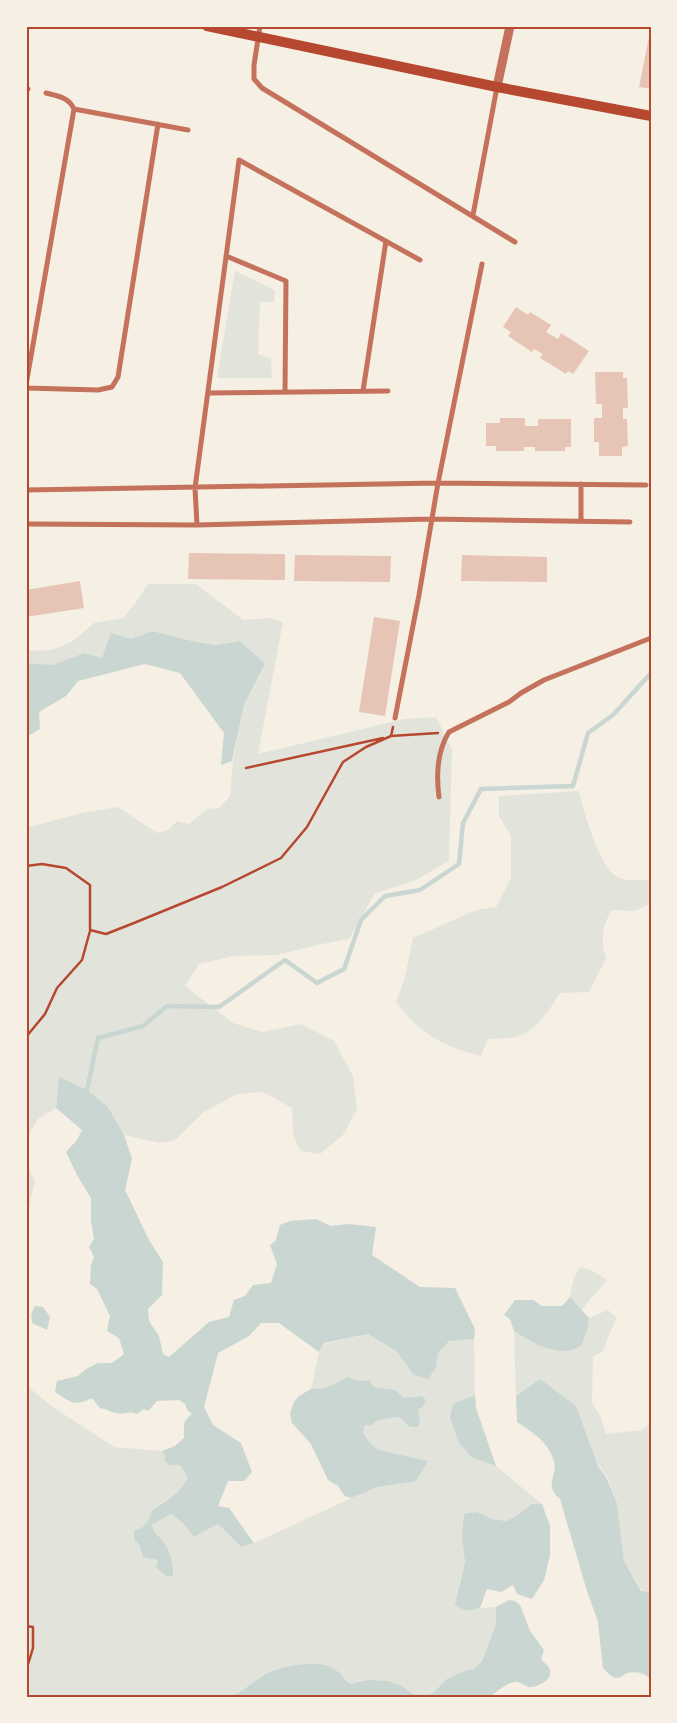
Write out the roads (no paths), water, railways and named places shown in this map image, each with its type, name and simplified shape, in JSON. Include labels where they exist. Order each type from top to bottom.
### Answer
[{"type":"main road","points":[[207,26],[259,31],[497,87],[651,116]]},
{"type":"street","points":[[472,215],[510,26]]},
{"type":"street","points":[[259,31],[254,79],[262,88],[515,242]]},
{"type":"street","points":[[46,93],[65,99],[71,103],[74,109],[26,386],[98,390],[112,386],[118,377],[158,124]]},
{"type":"street","points":[[74,109],[188,130]]},
{"type":"street","points":[[197,525],[195,488],[239,160],[420,260]]},
{"type":"street","points":[[363,391],[386,241]]},
{"type":"street","points":[[226,256],[286,280],[285,392]]},
{"type":"street","points":[[395,718],[431,519],[482,264]]},
{"type":"street","points":[[208,393],[388,391]]},
{"type":"street","points":[[26,490],[438,483],[646,485]]},
{"type":"street","points":[[580,521],[581,484]]},
{"type":"street","points":[[26,524],[197,525],[431,519],[630,522]]},
{"type":"street","points":[[439,797],[437,781],[438,760],[444,740],[449,732],[509,702],[521,692],[544,680],[651,638]]},
{"type":"waterway","points":[[87,1090],[98,1038],[143,1026],[167,1006],[219,1007],[285,960],[317,983],[344,969],[361,920],[385,896],[420,890],[459,864],[463,823],[481,789],[573,786],[588,733],[613,715],[651,673]]}]
